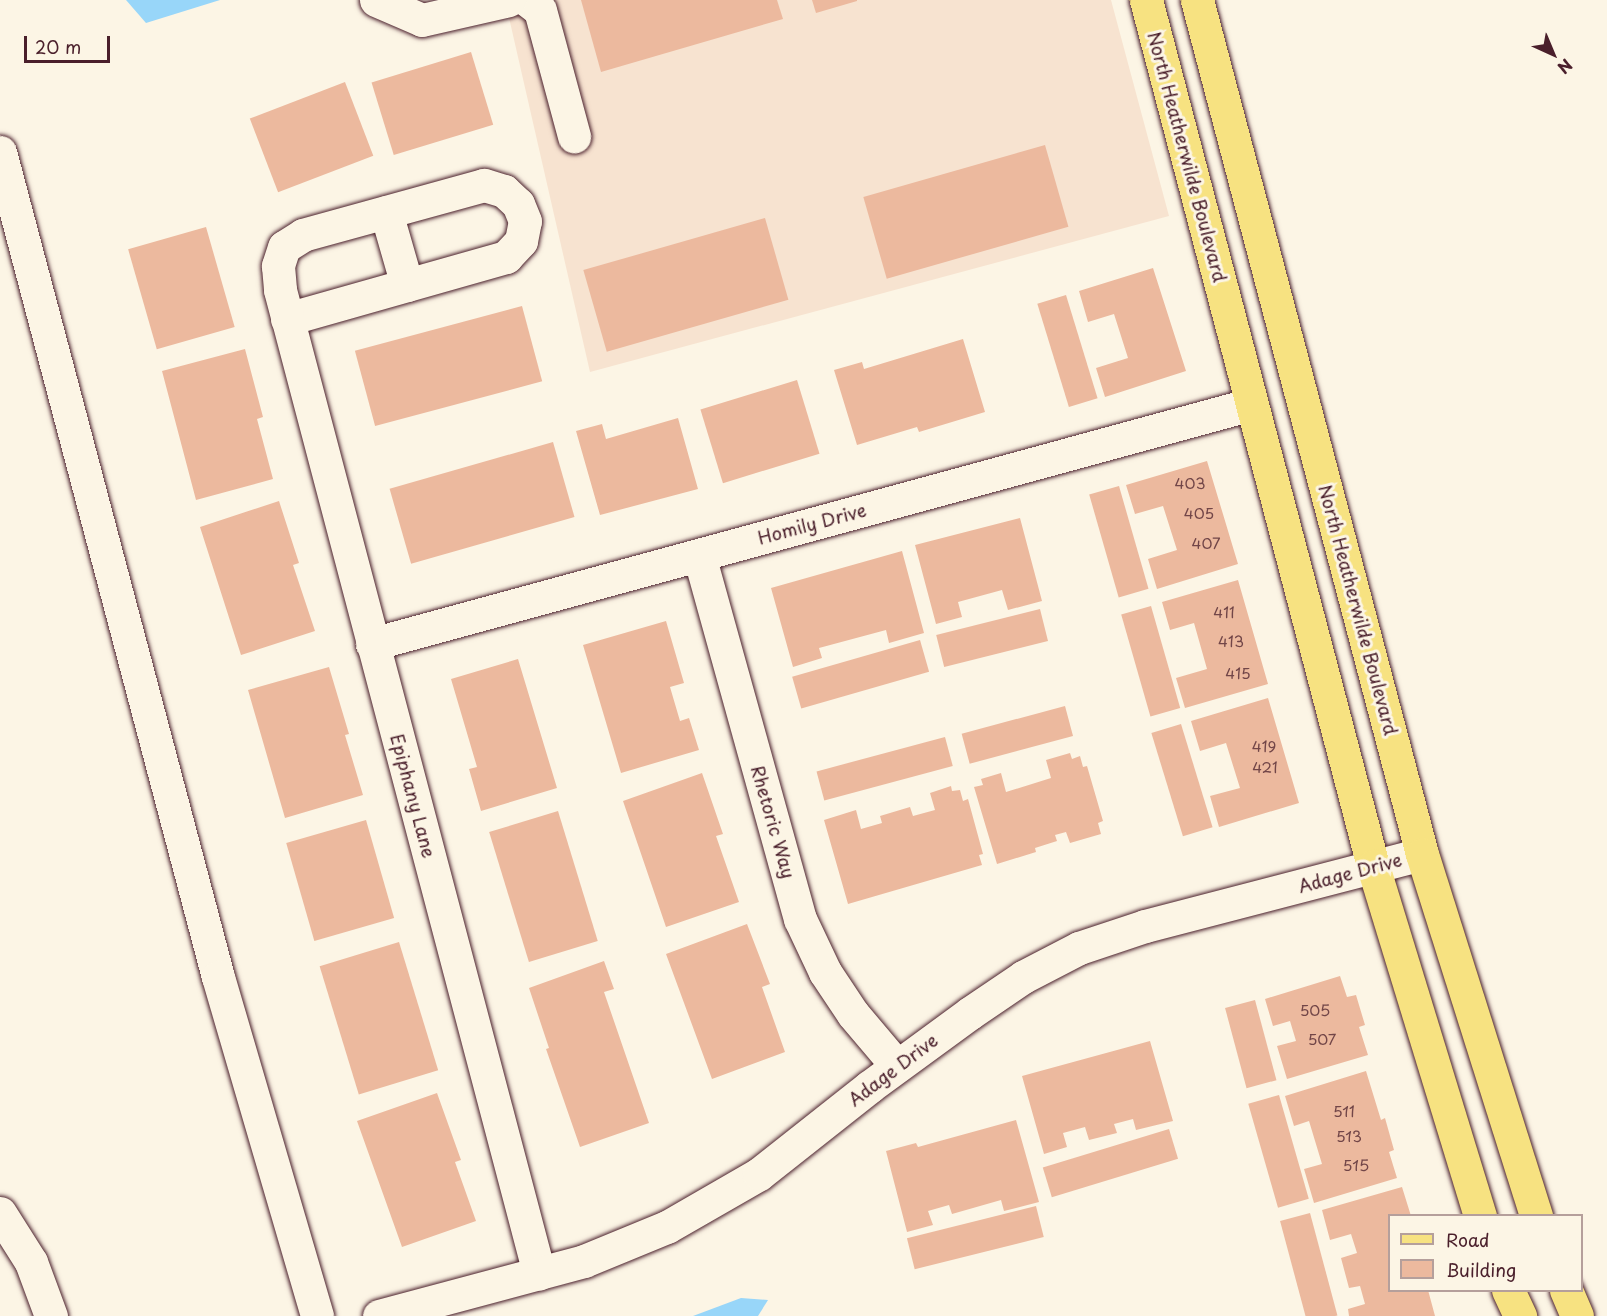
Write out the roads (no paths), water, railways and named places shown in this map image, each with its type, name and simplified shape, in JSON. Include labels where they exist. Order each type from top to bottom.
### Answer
[{"type":"main road","name":"North Heatherwilde Boulevard","points":[[1146,0],[1373,866],[1480,1214]]},
{"type":"main road","name":"North Heatherwilde Boulevard","points":[[1197,0],[1422,854],[1536,1214]]},
{"type":"main road","points":[[1509,1292],[1520,1316]]},
{"type":"main road","points":[[1567,1292],[1577,1316]]},
{"type":"street","points":[[376,0],[422,20],[509,0]]},
{"type":"street","points":[[527,0],[540,10],[574,136]]},
{"type":"street","points":[[0,152],[8,210],[218,976],[316,1316]]},
{"type":"street","name":"Epiphany Lane","points":[[287,319],[506,257],[521,241],[525,221],[518,204],[504,191],[484,186],[303,235],[284,247],[278,266],[280,290],[287,319],[539,1273]]},
{"type":"street","points":[[386,212],[407,285]]},
{"type":"street","name":"Homily Drive","points":[[372,644],[1252,404]]},
{"type":"street","name":"Rhetoric Way","points":[[699,555],[800,919],[825,972],[854,1014],[897,1066]]},
{"type":"street","name":"Adage Drive","points":[[379,1316],[584,1261],[667,1227],[759,1174],[897,1066],[1023,977],[1079,948],[1145,926],[1422,854]]},
{"type":"street","points":[[0,1213],[31,1262],[51,1316]]},
{"type":"water","points":[[126,0],[220,0],[146,23]]},
{"type":"water","points":[[741,1298],[768,1300],[758,1316],[693,1316]]}]
